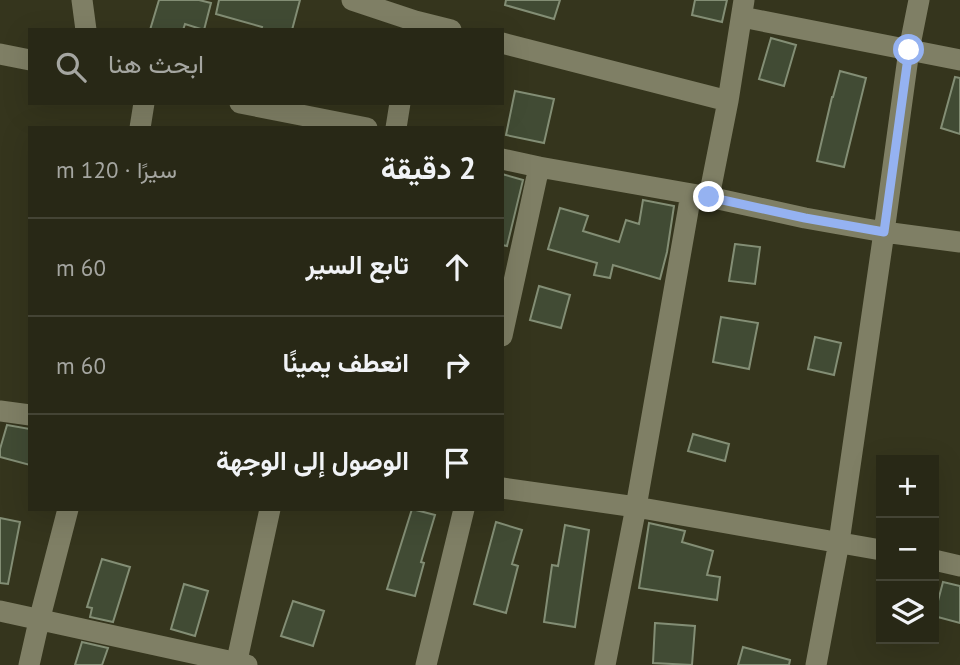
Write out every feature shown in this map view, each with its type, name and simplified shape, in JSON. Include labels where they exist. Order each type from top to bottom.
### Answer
[{"type":"street","points":[[82,0],[86,28]]},
{"type":"street","points":[[352,0],[416,17],[445,28]]},
{"type":"street","points":[[816,665],[839,542],[909,50],[919,0]]},
{"type":"street","points":[[606,665],[700,196],[728,101],[743,8],[909,50],[960,60]]},
{"type":"street","points":[[504,44],[728,101]]},
{"type":"street","points":[[0,54],[28,60]]},
{"type":"street","points":[[139,126],[144,105]]},
{"type":"street","points":[[249,105],[344,125]]},
{"type":"street","points":[[396,126],[400,105]]},
{"type":"street","points":[[504,159],[805,218],[960,242]]},
{"type":"street","points":[[504,327],[539,167]]},
{"type":"street","points":[[0,411],[28,415]]},
{"type":"street","points":[[504,488],[636,507],[876,549]]},
{"type":"street","points":[[29,665],[67,511]]},
{"type":"street","points":[[0,611],[240,664],[270,511]]},
{"type":"street","points":[[426,665],[464,511]]},
{"type":"street","points":[[939,562],[960,566]]},
{"type":"building","points":[[159,0],[199,0],[211,3],[205,28],[185,24],[184,28],[151,28]]},
{"type":"building","points":[[219,0],[300,0],[293,28],[262,28],[216,14]]},
{"type":"building","points":[[506,0],[560,0],[554,19],[505,5]]},
{"type":"building","points":[[695,0],[727,0],[722,22],[692,15]]},
{"type":"building","points":[[771,38],[796,45],[784,86],[759,79]]},
{"type":"building","points":[[840,71],[866,78],[844,167],[817,161]]},
{"type":"building","points":[[955,77],[960,78],[960,134],[941,128]]},
{"type":"building","points":[[515,91],[554,99],[544,143],[506,135]]},
{"type":"building","points":[[504,175],[523,180],[507,246],[504,245]]},
{"type":"building","points":[[643,200],[674,206],[660,279],[613,265],[610,278],[594,275],[597,263],[548,249],[560,208],[588,216],[583,231],[619,242],[626,220],[639,224]]},
{"type":"building","points":[[735,244],[760,247],[755,284],[729,281]]},
{"type":"building","points":[[539,286],[570,295],[561,328],[530,320]]},
{"type":"building","points":[[721,317],[758,323],[749,369],[713,362]]},
{"type":"building","points":[[815,337],[841,343],[834,375],[808,369]]},
{"type":"building","points":[[7,425],[28,429],[28,464],[0,457]]},
{"type":"building","points":[[693,434],[729,444],[725,461],[688,451]]},
{"type":"building","points":[[411,511],[435,515],[421,562],[424,563],[415,596],[387,589]]},
{"type":"building","points":[[0,518],[20,522],[8,584],[0,583]]},
{"type":"building","points":[[496,522],[522,530],[512,564],[518,566],[506,613],[474,604]]},
{"type":"building","points":[[649,523],[685,531],[682,542],[713,551],[707,575],[720,577],[717,600],[639,588]]},
{"type":"building","points":[[565,525],[589,530],[575,627],[544,622],[552,565],[558,566]]},
{"type":"building","points":[[102,559],[130,567],[113,622],[90,617],[92,608],[87,607]]},
{"type":"building","points":[[943,582],[960,586],[960,623],[939,617],[939,597]]},
{"type":"building","points":[[184,584],[208,591],[195,636],[171,629]]},
{"type":"building","points":[[293,601],[324,611],[313,646],[281,636]]},
{"type":"building","points":[[655,623],[695,626],[692,665],[653,663]]},
{"type":"building","points":[[82,642],[108,648],[102,665],[75,665]]},
{"type":"building","points":[[743,647],[790,660],[789,665],[738,665]]},
{"type":"route","points":[[709,197],[884,232],[909,50]]}]
